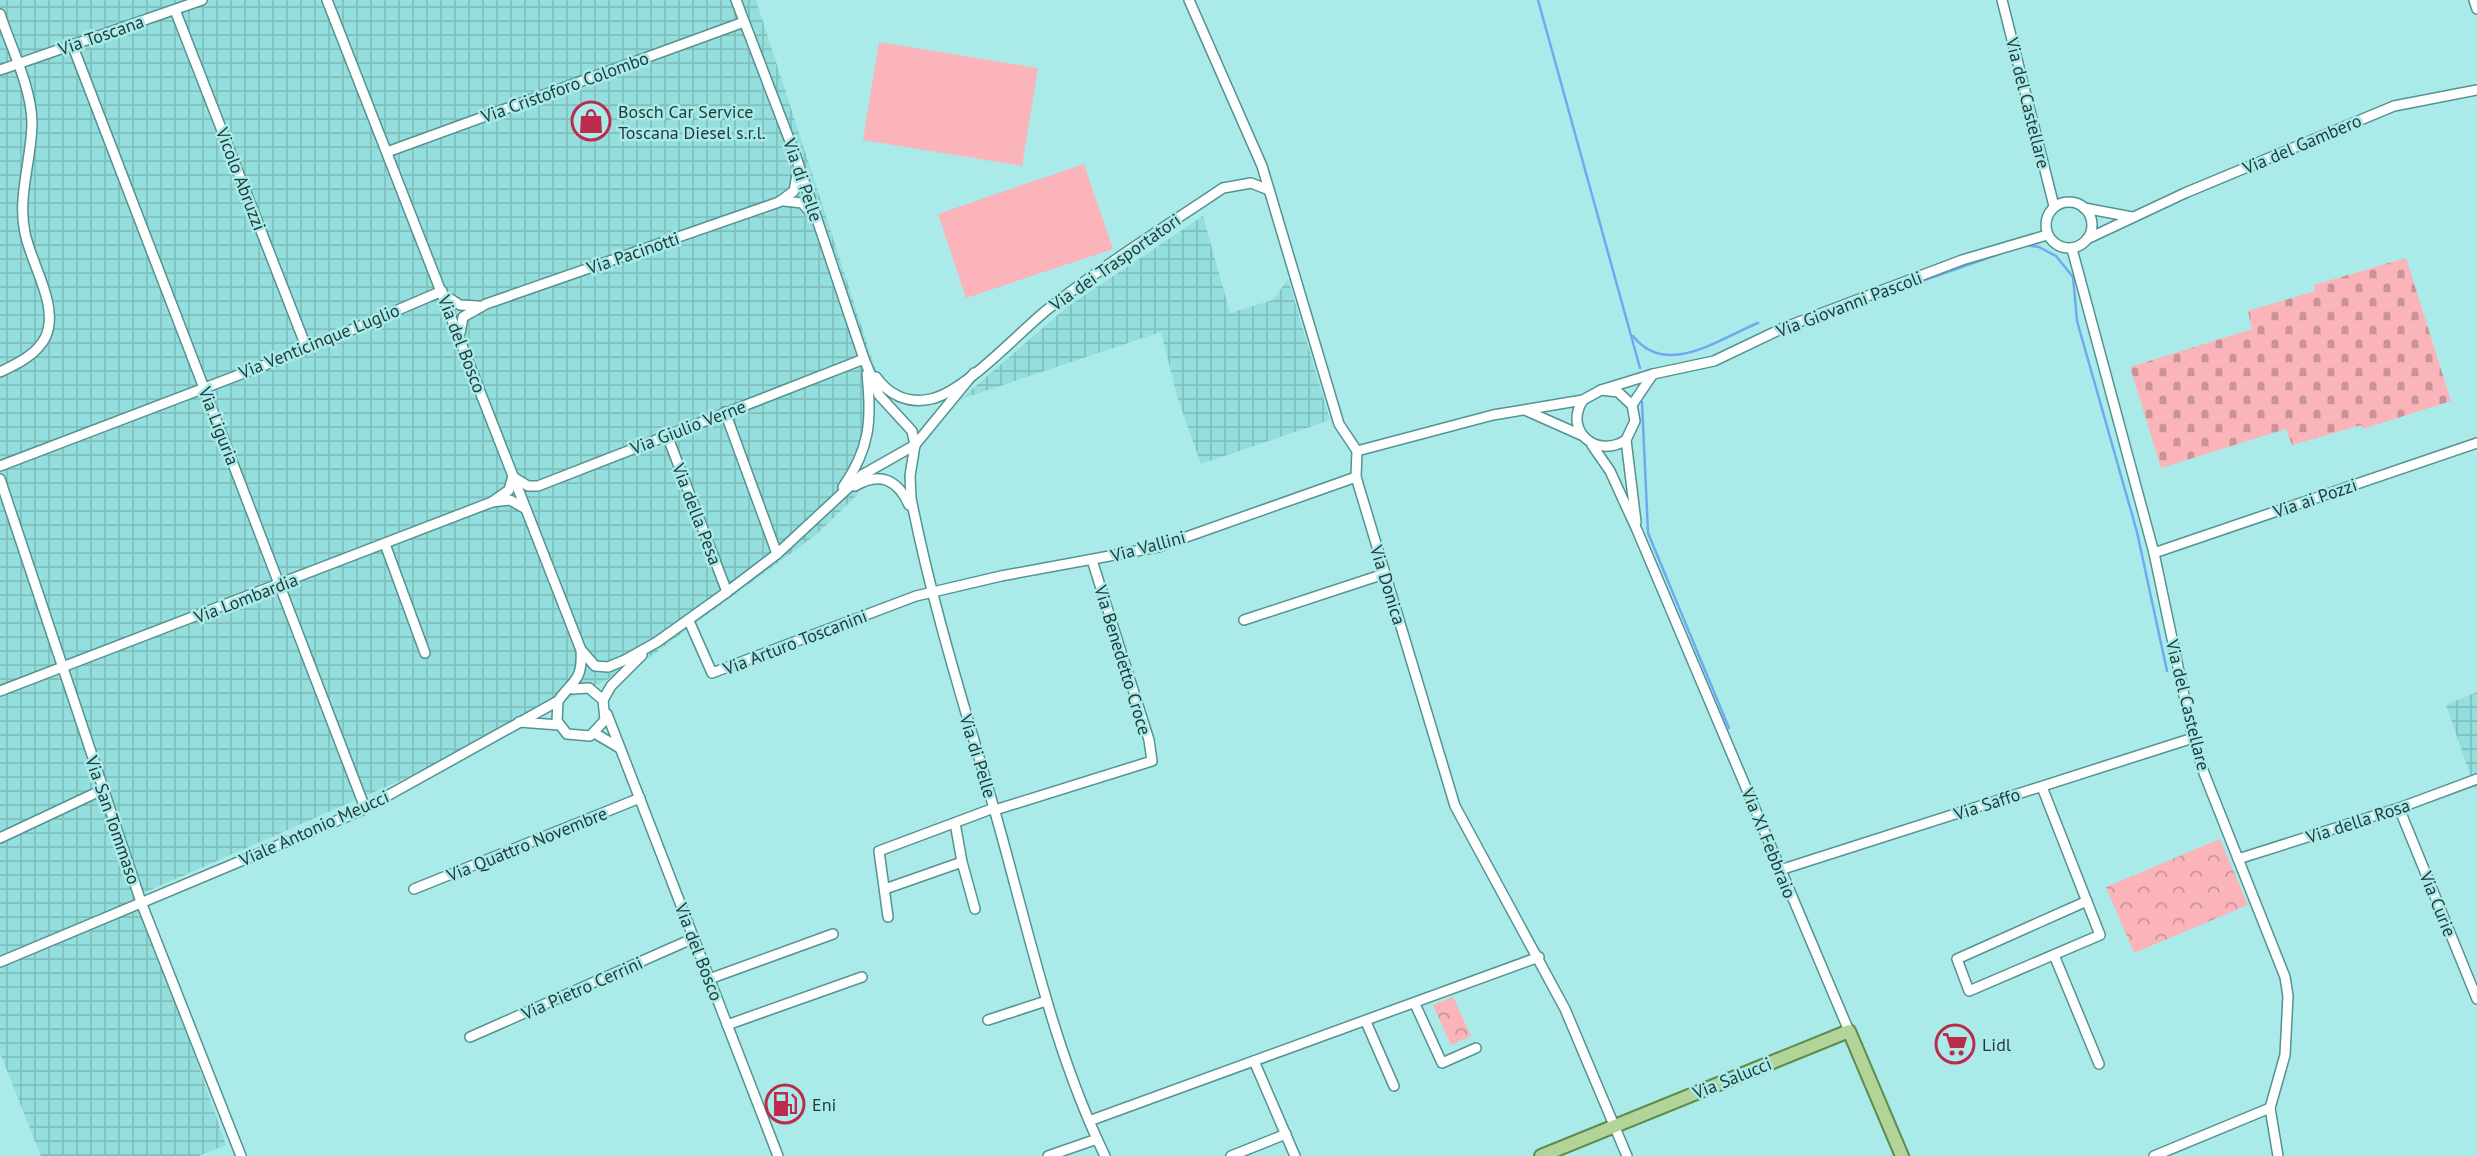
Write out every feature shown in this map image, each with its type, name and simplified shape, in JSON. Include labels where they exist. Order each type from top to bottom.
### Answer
[{"type":"main road","name":"Via Salucci","points":[[1541,1156],[1849,1031]]},
{"type":"main road","name":"Via XI Febbraio","points":[[1849,1031],[1902,1156]]},
{"type":"street","name":"Via Toscana","points":[[0,70],[202,0]]},
{"type":"street","name":"Via del Bosco","points":[[327,0],[581,650]]},
{"type":"street","name":"Via di Pelle","points":[[736,0],[796,157],[864,361],[880,395],[909,426],[915,445],[910,476],[915,520],[932,592],[1046,1001],[1089,1121],[1105,1156]]},
{"type":"street","points":[[1189,0],[1246,128],[1269,190],[1339,424],[1357,451]]},
{"type":"street","name":"Via del Castellare","points":[[2002,0],[2054,206],[2046,220],[2047,235]]},
{"type":"street","points":[[2473,0],[2477,9]]},
{"type":"street","name":"Vicolo Abruzzi","points":[[175,10],[307,348]]},
{"type":"street","points":[[0,14],[32,117],[22,212],[24,233],[48,308],[49,322],[38,348],[0,372]]},
{"type":"street","name":"Via Cristoforo Colombo","points":[[387,152],[744,22]]},
{"type":"street","name":"Via Liguria","points":[[72,44],[365,808]]},
{"type":"street","name":"Via del Gambero","points":[[2087,239],[2132,217],[2394,106],[2477,90]]},
{"type":"street","points":[[779,202],[792,194],[797,186],[796,157]]},
{"type":"street","name":"Via dei Trasportatori","points":[[864,361],[887,391],[912,400],[932,399],[944,394],[974,373],[1048,309],[1223,188],[1251,183],[1269,190]]},
{"type":"street","points":[[779,202],[794,200],[804,204],[820,231]]},
{"type":"street","points":[[2054,206],[2067,201],[2084,208],[2132,217]]},
{"type":"street","name":"Via Pacinotti","points":[[461,340],[463,317],[486,304],[779,202]]},
{"type":"street","points":[[2047,235],[2060,247],[2072,248],[2087,239],[2092,223],[2084,208]]},
{"type":"street","name":"Via Giovanni Pascoli","points":[[1357,451],[1493,415],[1583,400],[1601,390],[1653,374],[1714,361],[1783,328],[1962,260],[2047,235]]},
{"type":"street","name":"Via del Castellare","points":[[2072,248],[2154,552],[2193,738],[2204,773],[2285,977],[2288,996],[2285,1055],[2270,1108],[2278,1156]]},
{"type":"street","name":"Via Venticinque Luglio","points":[[0,466],[307,348],[442,291]]},
{"type":"street","name":"Via Pacinotti","points":[[442,291],[460,305],[486,304]]},
{"type":"street","name":"Via di Pelle","points":[[833,501],[864,452],[869,398],[864,361]]},
{"type":"street","name":"Via Giulio Verne","points":[[513,475],[528,486],[538,486],[725,412],[864,361]]},
{"type":"street","name":"Via dei Trasportatori","points":[[915,445],[974,373]]},
{"type":"street","points":[[1632,405],[1653,374]]},
{"type":"street","points":[[1525,410],[1582,435],[1592,444],[1607,448],[1626,440],[1635,421],[1632,405],[1618,392],[1601,390]]},
{"type":"street","points":[[1582,435],[1577,415],[1583,400]]},
{"type":"street","points":[[725,412],[777,554]]},
{"type":"street","name":"Via della Pesa","points":[[667,435],[727,592]]},
{"type":"street","name":"Via XI Febbraio","points":[[1626,440],[1637,530]]},
{"type":"street","name":"Via ai Pozzi","points":[[2154,552],[2477,443]]},
{"type":"street","name":"Via XI Febbraio","points":[[1592,444],[1610,471],[1637,530],[1849,1031]]},
{"type":"street","points":[[581,650],[595,666],[608,667],[657,642],[777,554],[862,475],[915,445]]},
{"type":"street","name":"Via Donica","points":[[1357,451],[1356,477],[1455,806],[1539,957],[1616,1125],[1627,1156]]},
{"type":"street","name":"Via Lombardia","points":[[0,691],[492,502],[509,491],[513,475]]},
{"type":"street","name":"Via Vallini","points":[[932,592],[1158,547],[1356,477]]},
{"type":"street","points":[[833,501],[859,484],[884,478],[894,482],[903,492],[915,520]]},
{"type":"street","name":"Via San Tommaso","points":[[0,479],[141,902],[241,1156]]},
{"type":"street","points":[[492,502],[517,502],[528,512]]},
{"type":"street","points":[[384,544],[425,653]]},
{"type":"street","name":"Via Benedetto Croce","points":[[994,809],[1152,761],[1149,740],[1091,561]]},
{"type":"street","points":[[1244,620],[1384,574]]},
{"type":"street","name":"Via Arturo Toscanini","points":[[689,621],[712,673],[932,592]]},
{"type":"street","points":[[572,688],[589,688],[603,700],[630,666],[657,642]]},
{"type":"street","points":[[581,650],[580,675],[572,688],[558,701],[555,715],[559,724],[575,737],[596,734],[620,748]]},
{"type":"street","name":"Via del Bosco","points":[[603,700],[778,1156]]},
{"type":"street","name":"Viale Antonio Meucci","points":[[0,962],[365,808],[558,701]]},
{"type":"street","points":[[596,734],[602,727],[607,711]]},
{"type":"street","points":[[517,722],[559,724]]},
{"type":"street","name":"Via Saffo","points":[[1780,870],[2193,738]]},
{"type":"street","name":"Via della Rosa","points":[[2238,859],[2399,808],[2477,779]]},
{"type":"street","points":[[2042,787],[2087,901],[2100,935],[1969,991],[1957,959],[2087,901]]},
{"type":"street","points":[[0,838],[102,790]]},
{"type":"street","name":"Via Quattro Novembre","points":[[414,890],[639,798]]},
{"type":"street","name":"Via Curie","points":[[2399,808],[2477,999]]},
{"type":"street","points":[[888,917],[879,851],[994,809]]},
{"type":"street","points":[[955,823],[975,909]]},
{"type":"street","points":[[885,889],[962,862]]},
{"type":"street","points":[[709,979],[833,934]]},
{"type":"street","name":"Via Pietro Cerrini","points":[[470,1037],[694,938]]},
{"type":"street","points":[[2054,955],[2099,1065]]},
{"type":"street","points":[[1089,1121],[1539,957]]},
{"type":"street","points":[[727,1025],[862,977]]},
{"type":"street","points":[[988,1020],[1046,1001]]},
{"type":"street","points":[[1415,1004],[1443,1063],[1475,1048]]},
{"type":"street","points":[[1366,1022],[1394,1086]]},
{"type":"street","points":[[1254,1061],[1295,1156]]},
{"type":"street","points":[[2154,1156],[2270,1108]]},
{"type":"street","points":[[1231,1156],[1286,1134]]},
{"type":"street","points":[[1048,1156],[1097,1139]]},
{"type":"shaded area","points":[[0,0],[756,0],[877,374],[858,494],[817,534],[643,662],[413,775],[139,895],[226,1145],[198,1156],[41,1156],[0,1053]]},
{"type":"shaded area","points":[[1203,216],[1230,313],[1273,300],[1288,279],[1330,420],[1201,464],[1177,396],[1161,332],[961,399],[1067,307]]},
{"type":"shaded area","points":[[2477,692],[2477,788],[2475,789],[2446,705]]},
{"type":"green space","points":[[879,42],[1038,68],[1022,166],[863,140]]},
{"type":"green space","points":[[1084,164],[1113,249],[966,298],[938,214]]},
{"type":"green space","points":[[2406,258],[2451,401],[2363,429],[2361,425],[2292,445],[2286,429],[2161,468],[2130,367],[2252,329],[2248,311],[2315,291],[2314,285]]},
{"type":"green space","points":[[2220,839],[2248,905],[2134,953],[2106,887]]},
{"type":"green space","points":[[1453,997],[1471,1036],[1451,1045],[1433,1005]]},
{"type":"waterway","points":[[1538,0],[1640,368]]},
{"type":"waterway","points":[[2025,245],[2039,247],[2056,256],[2073,277],[2077,321],[2137,532],[2167,671]]},
{"type":"waterway","points":[[1916,283],[1999,254]]},
{"type":"waterway","points":[[1633,336],[1646,348],[1661,354],[1676,355],[1709,346],[1758,323]]},
{"type":"waterway","points":[[1642,402],[1648,533],[1729,728]]},
{"type":"place","name":"Bosch Car Service Toscana Diesel s.r.l.","points":[[591,121]]},
{"type":"place","name":"Lidl","points":[[1955,1044]]},
{"type":"place","name":"Eni","points":[[785,1104]]}]
